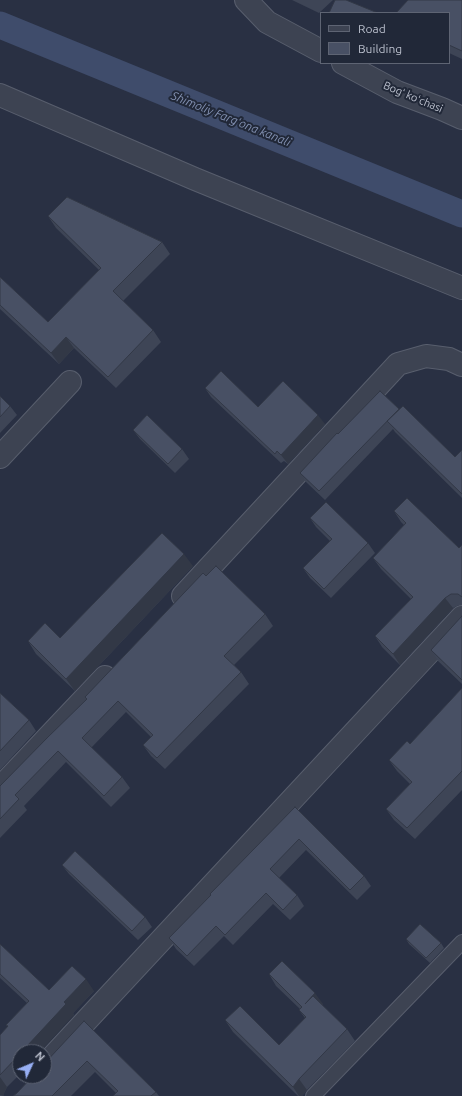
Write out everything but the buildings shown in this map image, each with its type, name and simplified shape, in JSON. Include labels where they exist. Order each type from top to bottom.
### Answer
[{"type":"street","points":[[246,0],[267,22],[320,50]]},
{"type":"street","name":"Bogʻ koʻchasi","points":[[345,64],[397,92],[452,106],[462,118]]},
{"type":"street","points":[[0,96],[188,176],[462,288]]},
{"type":"street","points":[[171,608],[398,364],[426,356],[449,359],[462,365]]},
{"type":"street","points":[[0,457],[70,382]]},
{"type":"street","points":[[52,1057],[462,616]]},
{"type":"street","points":[[0,788],[121,661]]},
{"type":"lane","points":[[313,1096],[462,942]]},
{"type":"waterway","name":"Shimoliy Fargʻona kanali","points":[[0,25],[462,214]]}]
